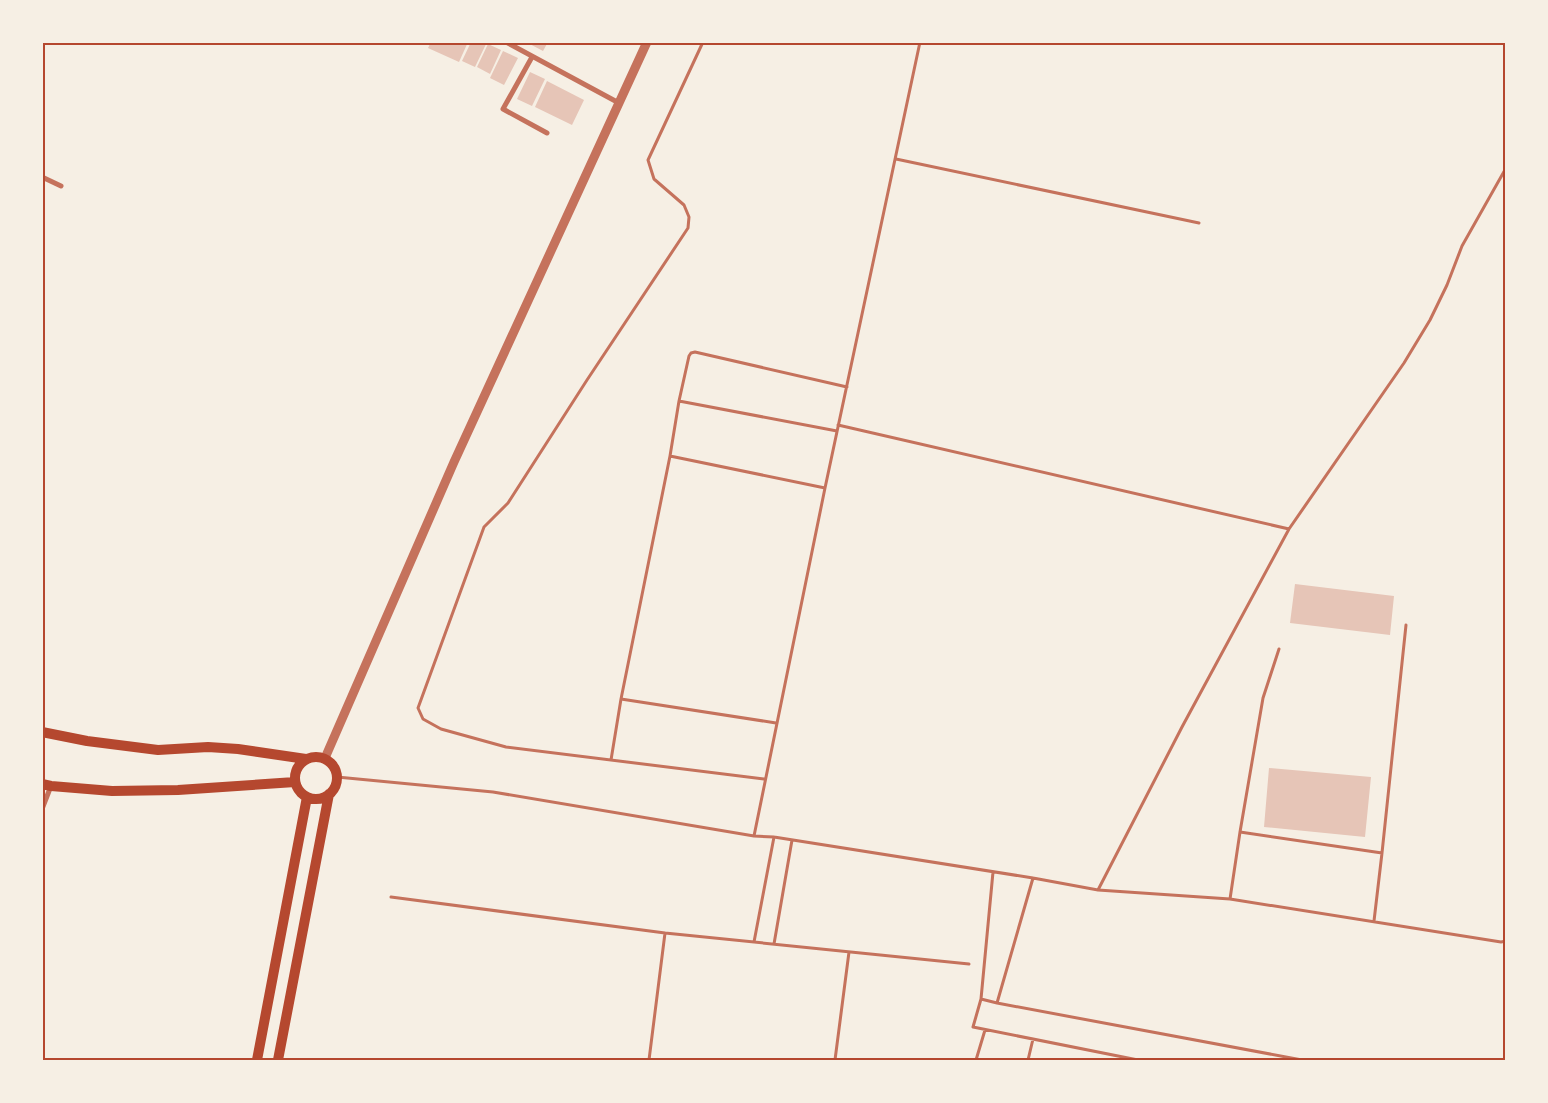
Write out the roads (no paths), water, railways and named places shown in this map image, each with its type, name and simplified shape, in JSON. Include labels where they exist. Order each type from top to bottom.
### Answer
[{"type":"main road","points":[[42,732],[87,741],[158,750],[208,747],[306,759],[314,757],[325,758],[332,764],[336,770],[336,784],[330,794],[278,1060]]},
{"type":"main road","points":[[306,759],[302,762],[295,775],[295,782],[298,788],[308,797],[315,799],[330,794]]},
{"type":"main road","points":[[46,785],[112,791],[178,790],[295,782]]},
{"type":"main road","points":[[257,1060],[308,797]]},
{"type":"street","points":[[506,42],[619,103]]},
{"type":"street","points":[[325,758],[454,462],[647,42]]},
{"type":"street","points":[[532,57],[503,109],[547,133]]},
{"type":"street","points":[[42,177],[60,186]]},
{"type":"street","points":[[42,809],[46,785]]},
{"type":"lane","points":[[703,42],[648,160],[654,178],[684,205],[689,217],[688,228],[508,503],[484,527],[418,708],[422,719],[440,730],[506,747],[764,779]]},
{"type":"lane","points":[[754,836],[764,779],[838,425],[920,42]]},
{"type":"lane","points":[[896,159],[1199,223]]},
{"type":"lane","points":[[1098,890],[1182,727],[1289,529],[1404,363],[1430,320],[1448,285],[1462,246],[1506,168]]},
{"type":"lane","points":[[611,760],[621,698],[689,356],[695,352],[847,387]]},
{"type":"lane","points":[[679,401],[837,431]]},
{"type":"lane","points":[[838,425],[1289,529]]},
{"type":"lane","points":[[670,456],[825,488]]},
{"type":"lane","points":[[1374,921],[1406,625]]},
{"type":"lane","points":[[1230,899],[1263,698],[1279,649]]},
{"type":"lane","points":[[621,698],[776,723]]},
{"type":"lane","points":[[337,777],[493,792],[754,836],[792,840],[1098,890],[1230,899],[1506,941]]},
{"type":"lane","points":[[1240,832],[1382,853]]},
{"type":"lane","points":[[754,942],[774,838]]},
{"type":"lane","points":[[774,944],[792,840]]},
{"type":"lane","points":[[993,872],[981,998],[973,1027],[1129,1060],[1138,1060]]},
{"type":"lane","points":[[997,1002],[1033,878]]},
{"type":"lane","points":[[391,897],[665,933],[969,964]]},
{"type":"lane","points":[[649,1060],[665,933]]},
{"type":"lane","points":[[835,1060],[849,952]]},
{"type":"lane","points":[[981,998],[1302,1060]]},
{"type":"lane","points":[[976,1060],[984,1030]]},
{"type":"lane","points":[[1028,1060],[1033,1039]]}]
